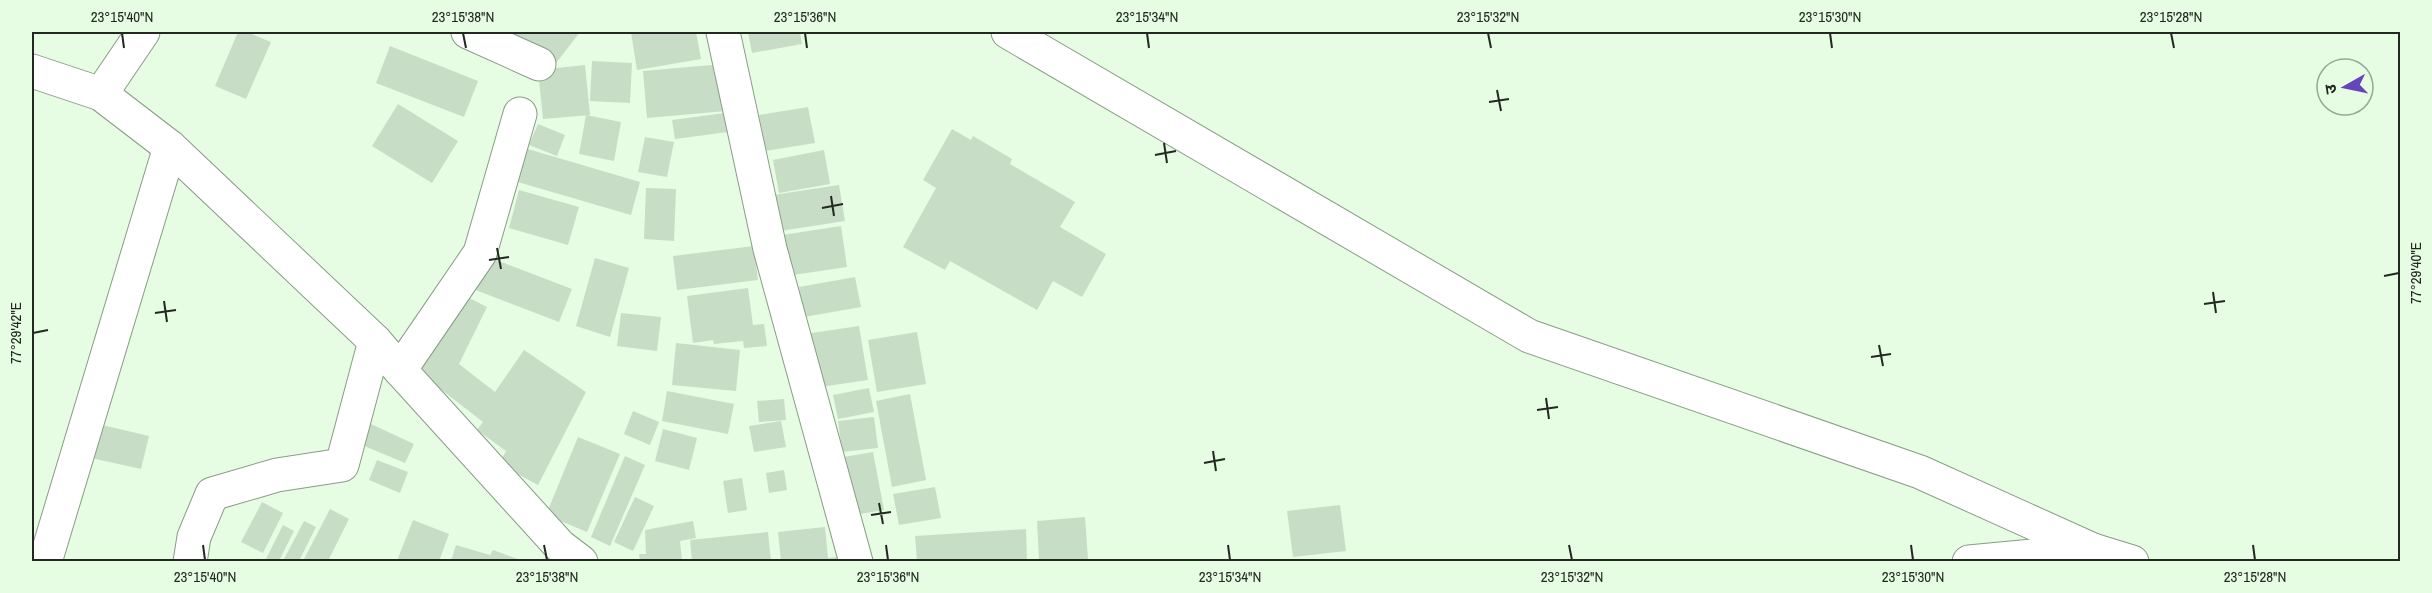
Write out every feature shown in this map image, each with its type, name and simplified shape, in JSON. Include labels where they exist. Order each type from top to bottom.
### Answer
[{"type":"street","points":[[101,94],[143,32]]},
{"type":"street","points":[[468,32],[539,64]]},
{"type":"street","points":[[723,32],[770,249],[856,561]]},
{"type":"street","points":[[1008,32],[1529,336],[1920,472],[2093,550],[2132,561]]},
{"type":"street","points":[[32,71],[101,94],[170,147],[375,341],[560,546],[580,561]]},
{"type":"street","points":[[400,370],[480,253],[520,114]]},
{"type":"street","points":[[45,561],[170,147]]},
{"type":"street","points":[[190,561],[194,537],[212,495],[277,475],[342,465],[375,341]]},
{"type":"street","points":[[1969,561],[2093,550]]},
{"type":"building","points":[[238,32],[247,32],[271,42],[246,99],[215,86]]},
{"type":"building","points":[[518,32],[580,32],[553,67],[514,37]]},
{"type":"building","points":[[631,32],[696,32],[701,59],[637,70]]},
{"type":"building","points":[[748,32],[800,32],[802,44],[752,53]]},
{"type":"building","points":[[390,46],[478,81],[464,117],[376,83]]},
{"type":"building","points":[[592,61],[632,63],[630,103],[590,101]]},
{"type":"building","points":[[723,64],[726,111],[647,118],[643,71]]},
{"type":"building","points":[[585,65],[590,115],[543,119],[538,70]]},
{"type":"building","points":[[398,104],[458,141],[432,183],[372,146]]},
{"type":"building","points":[[808,107],[815,143],[765,151],[759,115]]},
{"type":"building","points":[[725,113],[728,132],[675,139],[672,120]]},
{"type":"building","points":[[586,115],[621,122],[614,161],[579,154]]},
{"type":"building","points":[[538,124],[565,135],[557,156],[529,145]]},
{"type":"building","points":[[952,129],[971,140],[973,136],[1012,159],[1010,164],[1075,202],[1060,227],[1106,254],[1082,297],[1053,281],[1037,310],[950,261],[945,270],[903,247],[936,188],[923,180]]},
{"type":"building","points":[[645,137],[674,142],[667,177],[638,172]]},
{"type":"building","points":[[521,147],[640,182],[631,215],[511,180]]},
{"type":"building","points":[[824,150],[830,184],[779,193],[773,160]]},
{"type":"building","points":[[839,185],[845,221],[780,231],[773,195]]},
{"type":"building","points":[[646,188],[676,189],[674,241],[644,239]]},
{"type":"building","points":[[519,190],[579,207],[568,245],[509,228]]},
{"type":"building","points":[[841,226],[847,267],[793,275],[776,236]]},
{"type":"building","points":[[754,246],[758,280],[677,290],[673,256]]},
{"type":"building","points":[[486,256],[572,289],[559,322],[473,289]]},
{"type":"building","points":[[595,258],[629,268],[610,337],[576,326]]},
{"type":"building","points":[[855,277],[861,307],[804,317],[799,287]]},
{"type":"building","points":[[748,288],[753,325],[764,324],[767,346],[744,348],[743,341],[714,344],[713,340],[693,343],[687,296]]},
{"type":"building","points":[[457,292],[487,307],[459,364],[495,392],[524,350],[586,392],[538,485],[499,464],[506,451],[477,430],[483,422],[416,370]]},
{"type":"building","points":[[621,313],[661,317],[657,351],[617,346]]},
{"type":"building","points":[[859,326],[868,380],[813,388],[805,334]]},
{"type":"building","points":[[917,332],[926,384],[877,392],[868,340]]},
{"type":"building","points":[[676,343],[740,350],[736,391],[672,385]]},
{"type":"building","points":[[869,388],[874,412],[838,419],[833,395]]},
{"type":"building","points":[[667,391],[734,404],[728,434],[662,421]]},
{"type":"building","points":[[910,394],[926,480],[892,487],[876,401]]},
{"type":"building","points":[[784,399],[786,420],[759,422],[757,401]]},
{"type":"building","points":[[633,411],[659,422],[650,445],[624,434]]},
{"type":"building","points":[[874,417],[878,448],[842,452],[838,421]]},
{"type":"building","points":[[781,421],[786,447],[754,452],[749,426]]},
{"type":"building","points":[[98,424],[149,436],[141,469],[91,458]]},
{"type":"building","points":[[371,424],[414,444],[405,463],[362,445]]},
{"type":"building","points":[[663,429],[697,438],[689,470],[655,461]]},
{"type":"building","points":[[578,437],[620,454],[587,532],[546,515]]},
{"type":"building","points":[[873,452],[884,510],[848,516],[838,458]]},
{"type":"building","points":[[625,456],[645,465],[610,546],[591,537]]},
{"type":"building","points":[[377,460],[408,472],[400,493],[369,480]]},
{"type":"building","points":[[784,470],[787,490],[769,493],[766,473]]},
{"type":"building","points":[[742,478],[747,510],[728,513],[723,481]]},
{"type":"building","points":[[935,487],[941,518],[899,525],[893,494]]},
{"type":"building","points":[[635,497],[654,506],[633,551],[614,542]]},
{"type":"building","points":[[262,502],[283,513],[263,553],[241,542]]},
{"type":"building","points":[[1340,505],[1346,551],[1293,557],[1287,511]]},
{"type":"building","points":[[330,509],[349,519],[328,561],[303,561]]},
{"type":"building","points":[[1085,517],[1088,559],[1039,561],[1037,521]]},
{"type":"building","points":[[413,520],[449,534],[439,561],[397,561]]},
{"type":"building","points":[[304,521],[316,527],[299,561],[283,561]]},
{"type":"building","points":[[693,521],[696,538],[680,541],[682,561],[640,561],[639,554],[646,554],[645,530]]},
{"type":"building","points":[[283,525],[294,531],[279,561],[265,561]]},
{"type":"building","points":[[825,527],[828,558],[839,557],[839,561],[781,561],[778,532]]},
{"type":"building","points":[[1026,529],[1027,561],[917,561],[915,536]]},
{"type":"building","points":[[768,532],[771,561],[692,561],[690,540]]},
{"type":"building","points":[[456,545],[490,555],[493,550],[523,561],[451,561]]}]
